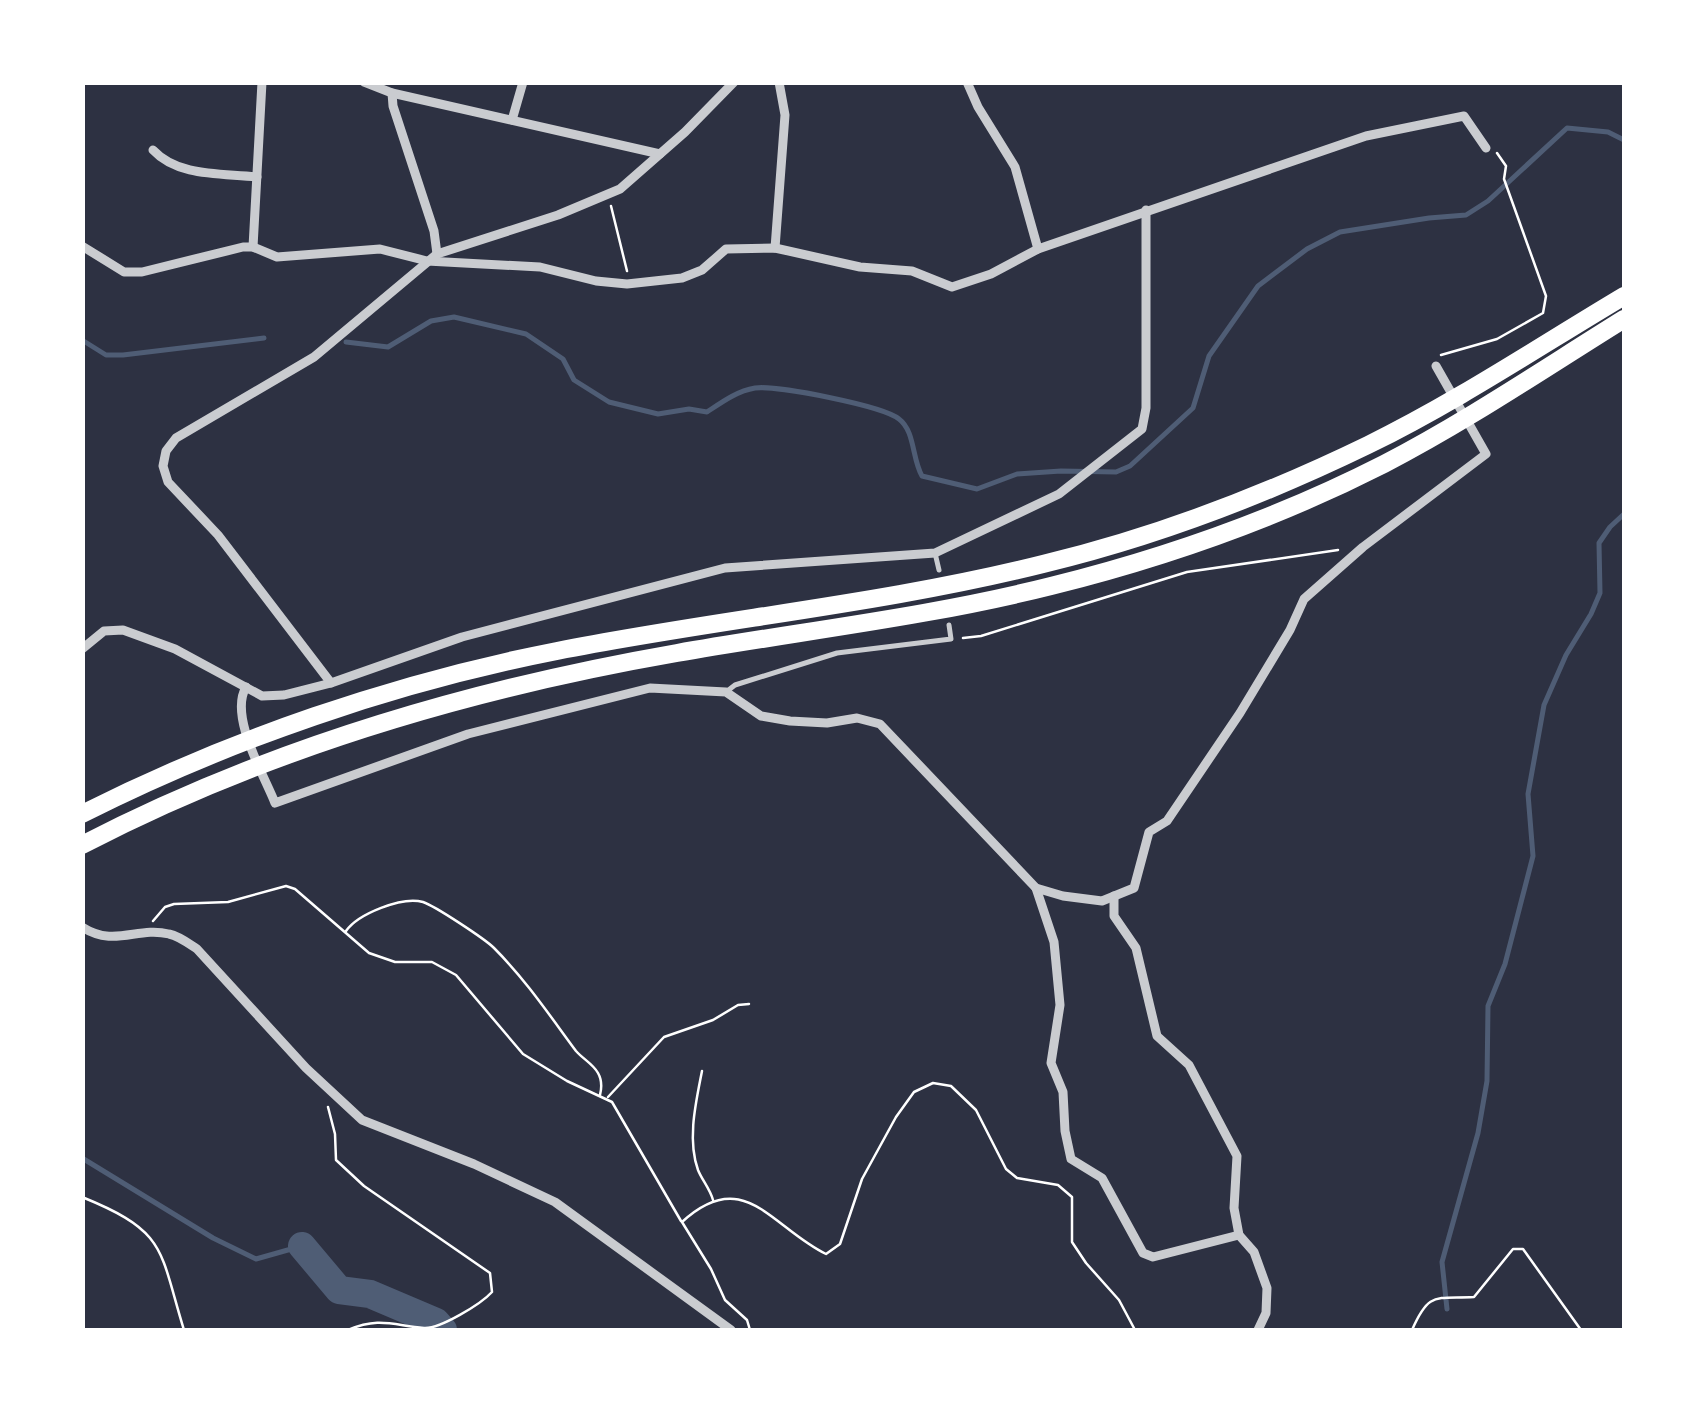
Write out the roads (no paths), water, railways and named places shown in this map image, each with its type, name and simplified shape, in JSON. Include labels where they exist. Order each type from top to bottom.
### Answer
[{"type":"highway","points":[[82,814],[202,759],[373,698],[461,673],[656,632],[954,584],[1045,564],[1192,518],[1372,443],[1624,296]]},
{"type":"highway","points":[[82,845],[211,784],[288,753],[467,698],[676,653],[956,607],[1052,586],[1166,552],[1302,502],[1384,464],[1624,319]]},
{"type":"street","points":[[254,247],[262,82]]},
{"type":"street","points":[[364,82],[392,93],[660,154]]},
{"type":"street","points":[[512,120],[524,82]]},
{"type":"street","points":[[331,683],[218,534],[168,482],[163,466],[166,450],[176,438],[314,358],[437,254],[610,194],[660,154],[734,82]]},
{"type":"street","points":[[776,248],[785,114],[778,82]]},
{"type":"street","points":[[967,82],[1015,166],[1038,250]]},
{"type":"street","points":[[392,93],[434,230],[437,254]]},
{"type":"street","points":[[82,246],[124,272],[142,272],[254,247],[270,256],[380,249],[427,261],[540,267],[596,281],[628,284],[682,278],[702,270],[726,249],[776,248],[860,266],[912,271],[952,287],[1146,210],[1366,136],[1438,118],[1464,116],[1486,148]]},
{"type":"street","points":[[153,150],[166,164],[181,168],[257,177]]},
{"type":"street","points":[[82,649],[104,631],[123,630],[175,649],[270,696],[331,683],[462,637],[726,568],[935,553],[1059,494],[1142,428],[1146,408],[1146,210]]},
{"type":"street","points":[[1036,888],[1102,902],[1134,888],[1149,832],[1168,821],[1240,713],[1304,599],[1362,548],[1486,454],[1436,366]]},
{"type":"street","points":[[246,687],[240,708],[243,725],[275,803],[468,734],[650,688],[726,692],[762,716],[827,722],[857,718],[880,724],[1036,888],[1054,942],[1060,1005],[1051,1063],[1063,1092],[1065,1131],[1072,1159],[1102,1178],[1143,1253],[1153,1258],[1238,1234]]},
{"type":"street","points":[[1114,896],[1114,916],[1136,948],[1157,1036],[1189,1065],[1238,1156],[1234,1208],[1238,1234],[1254,1252],[1267,1288],[1266,1313],[1258,1330]]},
{"type":"street","points":[[83,928],[105,938],[150,932],[169,934],[197,950],[362,1120],[474,1164],[555,1202],[731,1330]]},
{"type":"lane","points":[[935,553],[938,570]]},
{"type":"lane","points":[[726,692],[735,684],[837,653],[951,638],[949,626]]},
{"type":"waterway","points":[[346,342],[388,347],[431,321],[454,317],[526,334],[563,359],[574,380],[609,402],[658,414],[689,409],[707,412],[736,394],[755,388],[806,393],[873,408],[904,424],[922,476],[977,489],[1017,474],[1116,472],[1130,466],[1193,408],[1209,356],[1258,286],[1307,249],[1340,232],[1466,215],[1488,201],[1567,128],[1608,132],[1624,140]]},
{"type":"waterway","points":[[82,340],[106,355],[123,355],[264,338]]},
{"type":"waterway","points":[[1447,1309],[1442,1262],[1478,1133],[1487,1081],[1488,1006],[1505,964],[1533,856],[1528,794],[1544,705],[1600,593],[1599,543],[1624,514]]},
{"type":"waterway","points":[[82,1158],[213,1238],[256,1259],[302,1246]]},
{"type":"waterway","points":[[302,1246],[339,1290],[370,1294],[436,1322],[443,1330]]}]
